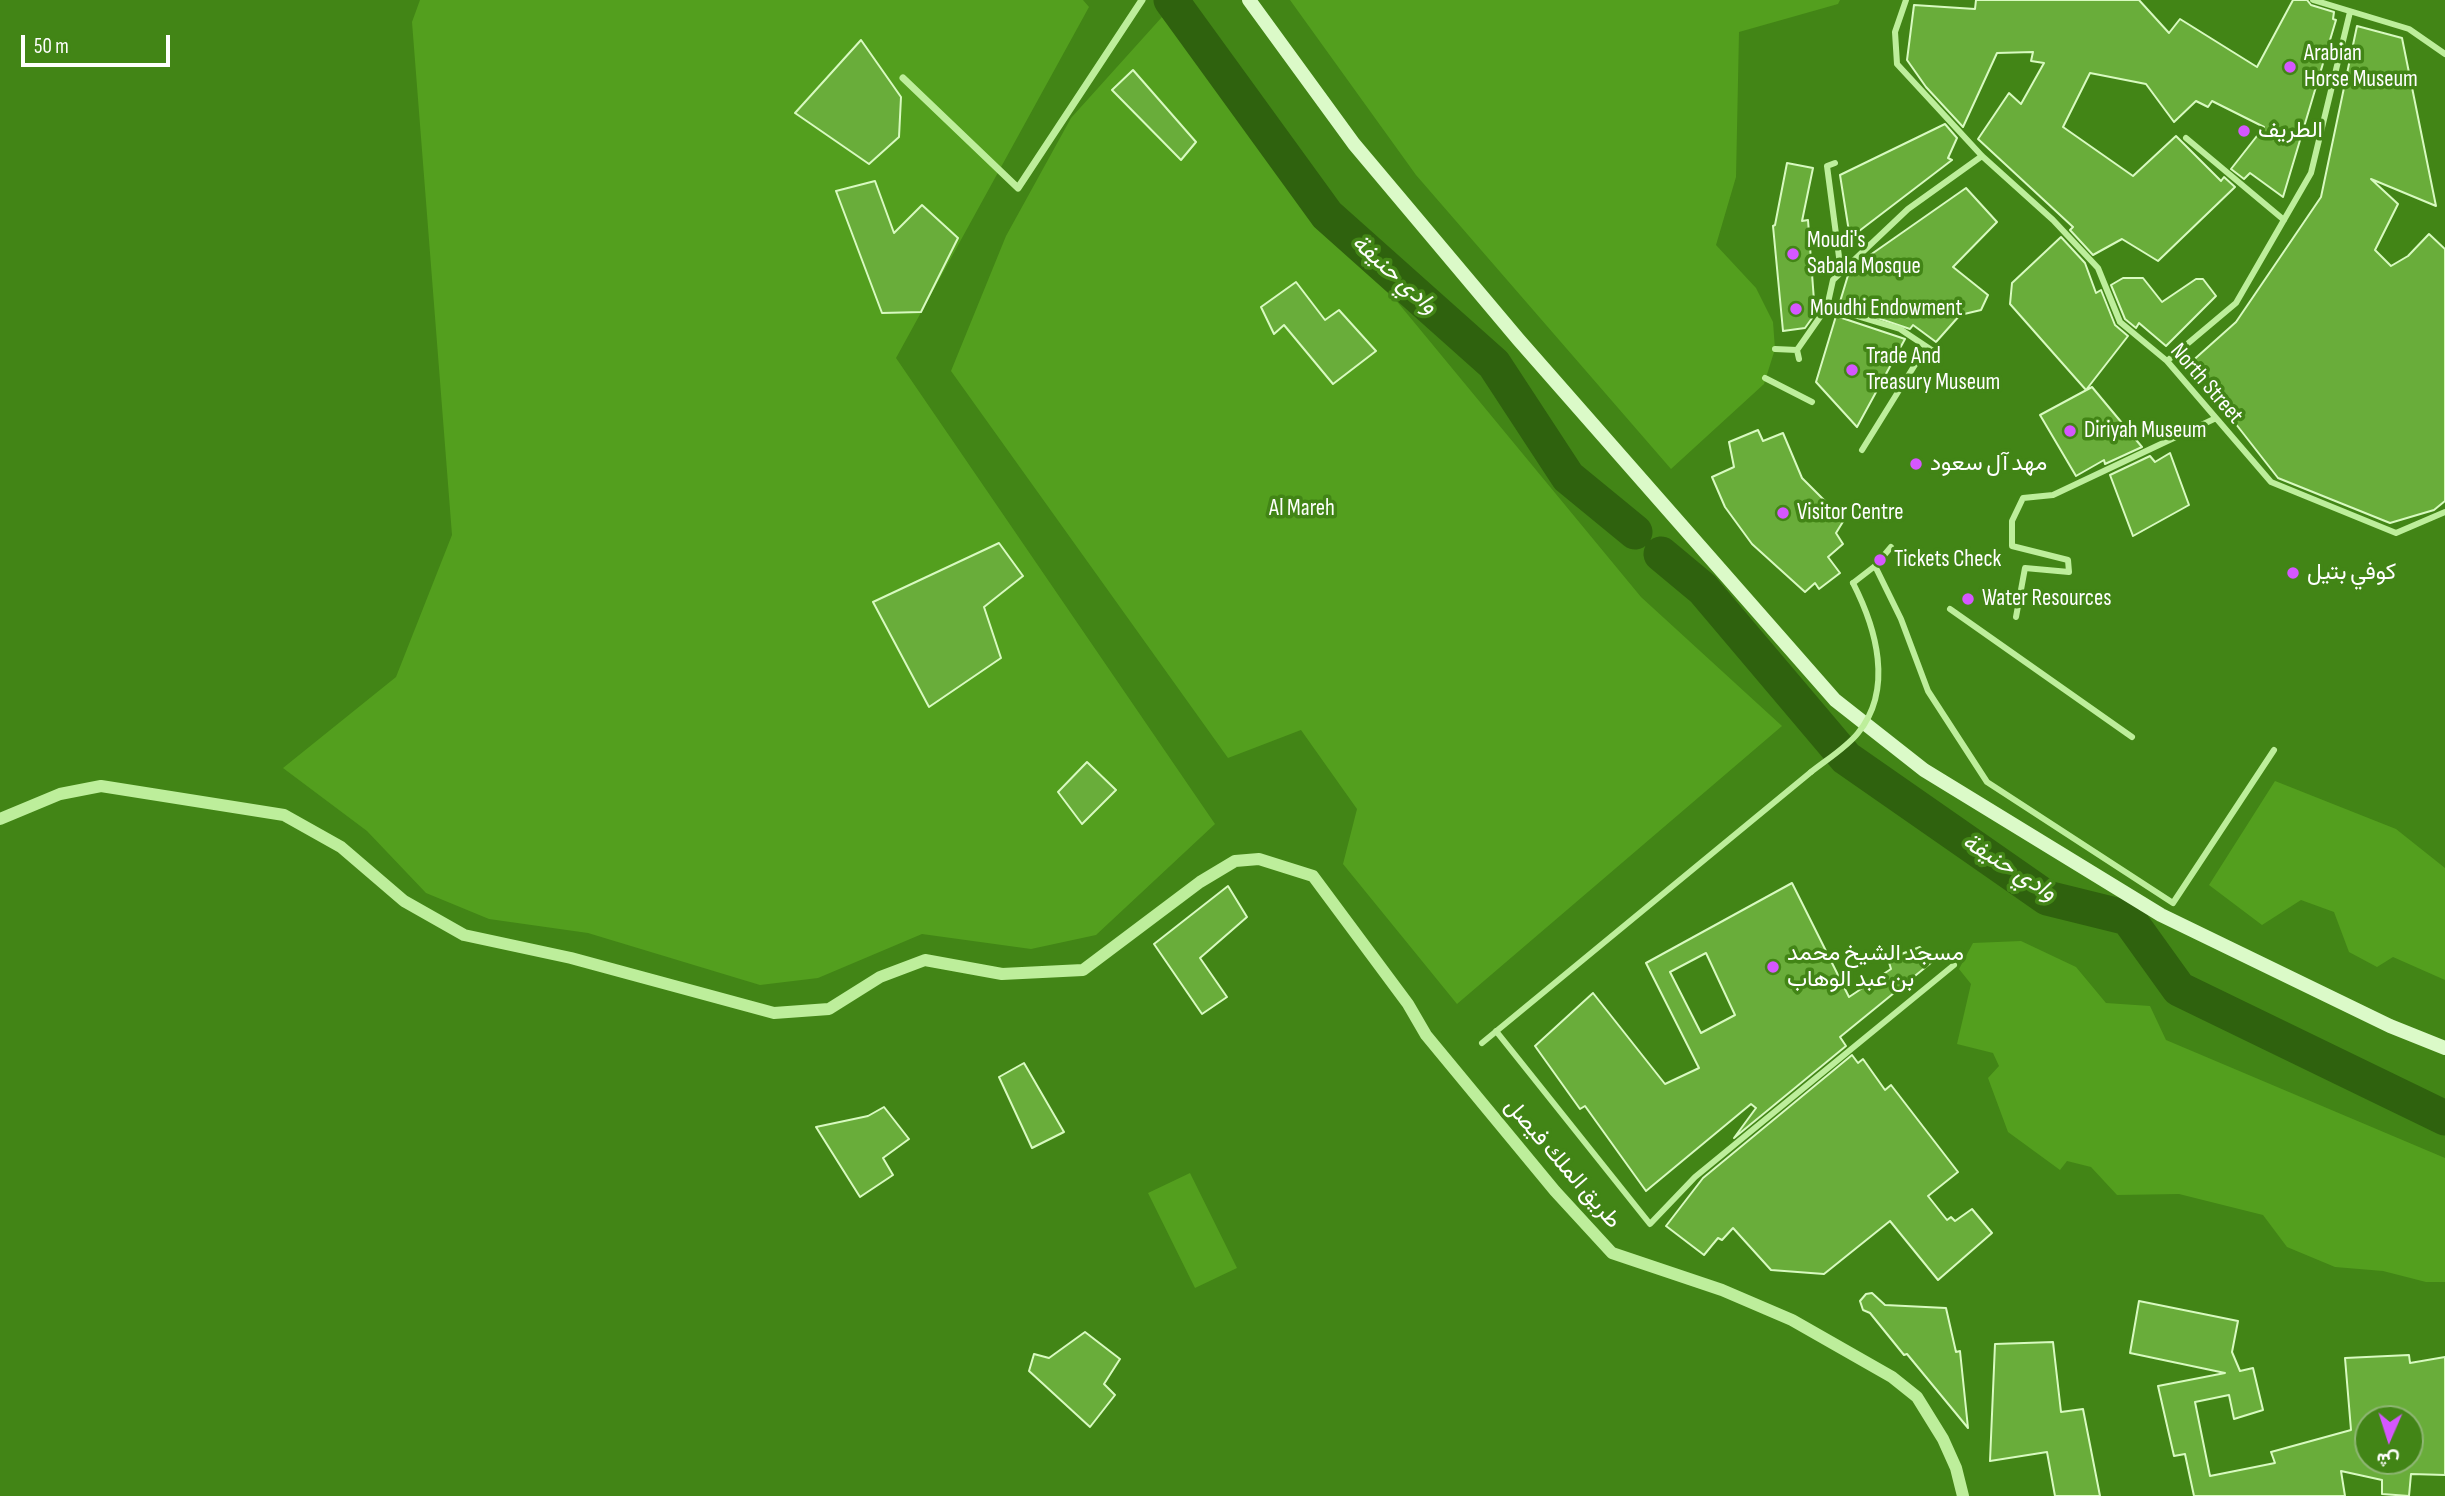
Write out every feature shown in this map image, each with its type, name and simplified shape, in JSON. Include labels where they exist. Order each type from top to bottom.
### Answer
[{"type":"main road","points":[[1249,0],[1354,144],[1518,339],[1835,700],[1924,771],[2161,915],[2390,1026],[2445,1048]]},
{"type":"street","points":[[904,78],[1018,188],[1142,0]]},
{"type":"street","name":"North Street","points":[[1906,0],[1895,32],[1897,64],[1982,156],[2053,220],[2098,268],[2120,322],[2167,361],[2214,419],[2271,482],[2396,533],[2445,512]]},
{"type":"street","points":[[2313,0],[2409,29],[2445,54]]},
{"type":"street","points":[[2167,361],[2236,303],[2311,173],[2350,12]]},
{"type":"street","points":[[2186,138],[2284,220]]},
{"type":"street","points":[[1797,350],[1827,307],[1833,280],[1908,209],[1982,156]]},
{"type":"street","points":[[1835,163],[1826,166],[1842,272]]},
{"type":"street","points":[[1827,307],[1900,329],[1933,351]]},
{"type":"street","points":[[1862,450],[1926,347]]},
{"type":"street","points":[[1775,349],[1797,350]]},
{"type":"street","points":[[1797,350],[1800,359]]},
{"type":"street","points":[[1765,378],[1812,402]]},
{"type":"street","points":[[2016,617],[2025,568],[2068,572],[2068,560],[2012,546],[2012,520],[2023,498],[2053,495],[2214,419]]},
{"type":"street","points":[[1482,1042],[1858,733],[1873,704],[1879,671],[1874,634],[1853,583],[1875,566],[1891,547]]},
{"type":"street","points":[[1875,566],[1901,619],[1928,691],[1987,782],[2173,903],[2274,750]]},
{"type":"street","points":[[1950,609],[2132,737]]},
{"type":"street","name":"طريق الملك فيصل","points":[[0,819],[60,794],[101,786],[284,815],[341,847],[404,901],[464,935],[571,958],[774,1013],[829,1009],[880,977],[925,960],[1002,974],[1083,970],[1200,882],[1235,861],[1259,859],[1313,876],[1408,1004],[1426,1035],[1555,1191],[1612,1253],[1722,1290],[1792,1320],[1892,1377],[1917,1397],[1956,1468],[1963,1496]]},
{"type":"street","points":[[1496,1031],[1650,1224],[1695,1177],[1954,965]]},
{"type":"green space","points":[[420,0],[1083,0],[1089,7],[896,358],[1215,824],[1096,935],[1031,949],[922,934],[818,978],[760,985],[588,933],[489,919],[426,893],[367,831],[283,768],[396,677],[452,535],[412,22]]},
{"type":"green space","points":[[1290,0],[1840,0],[1838,4],[1739,32],[1736,177],[1716,245],[1756,288],[1773,322],[1775,349],[1764,384],[1671,469],[1416,175]]},
{"type":"green space","name":"Al Mareh","points":[[1162,17],[1641,597],[1782,726],[1457,1004],[1343,864],[1357,809],[1301,730],[1228,758],[951,371],[1006,236],[1071,118]]},
{"type":"green space","points":[[2275,781],[2396,829],[2445,868],[2445,980],[2393,957],[2377,967],[2349,952],[2334,912],[2301,900],[2262,925],[2209,885]]},
{"type":"green space","points":[[2021,941],[2076,967],[2106,1003],[2150,1006],[2166,1040],[2445,1158],[2445,1282],[2426,1282],[2383,1271],[2335,1267],[2287,1247],[2263,1215],[2179,1194],[2117,1195],[2091,1167],[2067,1161],[2060,1170],[2008,1132],[1988,1078],[1999,1066],[1993,1053],[1957,1044],[1971,984],[1959,969],[1973,943]]},
{"type":"green space","points":[[1190,1173],[1237,1268],[1195,1288],[1148,1193]]},
{"type":"building","points":[[1976,0],[2139,0],[2169,33],[2180,19],[2257,67],[2293,0],[2307,0],[2311,5],[2334,12],[2333,19],[2336,20],[2283,197],[2250,173],[2244,179],[2231,169],[2264,127],[2212,101],[2208,107],[2196,101],[2174,122],[2146,84],[2090,73],[2063,127],[2133,176],[2176,136],[2221,181],[2224,177],[2235,187],[2158,261],[2122,239],[2093,255],[2070,230],[2073,227],[1978,139],[2009,93],[2021,104],[2044,63],[2031,61],[2033,52],[1997,53],[1963,127],[1926,87],[1907,60],[1914,5],[1975,9]]},
{"type":"building","points":[[2357,26],[2402,38],[2436,206],[2371,179],[2398,204],[2375,250],[2391,266],[2408,256],[2429,234],[2445,249],[2445,501],[2434,510],[2390,523],[2278,478],[2189,364],[2236,322],[2321,197]]},
{"type":"building","points":[[861,40],[901,97],[899,137],[869,164],[795,113]]},
{"type":"building","points":[[1133,70],[1196,142],[1181,160],[1112,90]]},
{"type":"building","points":[[1945,124],[1957,138],[1948,158],[1952,160],[1850,238],[1840,175]]},
{"type":"building","points":[[1787,163],[1813,168],[1802,221],[1808,220],[1815,314],[1805,328],[1783,331],[1773,226]]},
{"type":"building","points":[[875,181],[894,233],[922,205],[958,238],[921,312],[882,313],[836,191]]},
{"type":"building","points":[[1966,188],[1997,222],[1953,267],[1988,295],[1981,310],[1960,315],[1936,342],[1913,325],[1910,329],[1839,305],[1849,272]]},
{"type":"building","points":[[2061,237],[2085,263],[2096,293],[2101,290],[2115,325],[2128,336],[2086,390],[2010,304],[2012,283]]},
{"type":"building","points":[[2123,278],[2143,278],[2162,302],[2196,279],[2203,279],[2216,296],[2166,346],[2139,323],[2136,328],[2125,319],[2111,285]]},
{"type":"building","points":[[1296,282],[1325,320],[1339,310],[1376,351],[1333,384],[1284,325],[1274,334],[1261,307]]},
{"type":"building","name":"Trade And Treasury Museum","points":[[1836,316],[1905,339],[1857,427],[1816,382]]},
{"type":"building","name":"Diriyah Museum","points":[[2092,387],[2142,447],[2105,464],[2104,460],[2076,476],[2040,415]]},
{"type":"building","name":"Visitor Centre","points":[[1758,430],[1763,441],[1783,433],[1802,478],[1844,520],[1836,533],[1843,544],[1828,557],[1840,573],[1819,589],[1815,583],[1805,592],[1752,544],[1725,507],[1712,477],[1734,467],[1729,442]]},
{"type":"building","points":[[2170,453],[2189,505],[2133,536],[2110,475],[2150,456],[2155,462]]},
{"type":"building","points":[[999,543],[1023,576],[984,607],[1001,658],[929,707],[873,602]]},
{"type":"building","points":[[1087,762],[1116,790],[1082,824],[1058,792]]},
{"type":"building","points":[[1792,883],[1849,997],[1891,969],[1888,959],[1920,947],[1932,962],[1840,1037],[1846,1046],[1734,1138],[1756,1108],[1751,1104],[1646,1191],[1585,1106],[1580,1109],[1535,1046],[1593,993],[1665,1084],[1699,1068],[1646,963]],"holes":[[[1706,953],[1735,1015],[1701,1033],[1670,972]]]},
{"type":"building","points":[[1228,886],[1247,917],[1200,958],[1227,997],[1202,1014],[1154,944]]},
{"type":"building","points":[[1852,1055],[1858,1063],[1863,1059],[1885,1090],[1891,1085],[1958,1172],[1928,1196],[1947,1220],[1951,1217],[1955,1221],[1972,1209],[1992,1233],[1938,1280],[1890,1221],[1824,1274],[1771,1270],[1733,1228],[1722,1240],[1718,1238],[1704,1255],[1666,1226],[1703,1178]]},
{"type":"building","points":[[1024,1063],[1064,1132],[1032,1148],[999,1077]]},
{"type":"building","points":[[884,1107],[909,1139],[883,1158],[893,1175],[860,1197],[816,1127],[868,1116]]},
{"type":"building","points":[[1872,1293],[1885,1305],[1946,1308],[1956,1352],[1960,1351],[1968,1428],[1907,1354],[1904,1355],[1870,1313],[1863,1310],[1860,1301],[1866,1294]]},
{"type":"building","points":[[2139,1301],[2238,1321],[2232,1352],[2240,1371],[2253,1368],[2263,1410],[2234,1419],[2229,1395],[2195,1402],[2210,1476],[2275,1463],[2271,1452],[2351,1430],[2345,1358],[2409,1355],[2410,1363],[2445,1357],[2445,1475],[2424,1474],[2424,1405],[2354,1405],[2354,1474],[2341,1471],[2345,1496],[2194,1496],[2185,1454],[2174,1456],[2158,1386],[2225,1373],[2130,1353]]},
{"type":"building","points":[[1085,1332],[1120,1359],[1104,1384],[1115,1395],[1090,1427],[1029,1371],[1034,1354],[1049,1358]]},
{"type":"building","points":[[2053,1342],[2061,1412],[2083,1409],[2100,1496],[2055,1496],[2047,1452],[1990,1461],[1995,1344]]},
{"type":"building","points":[[2359,1475],[2411,1475],[2409,1496],[2382,1494],[2382,1480]]},
{"type":"waterway","name":"وادي حنيفة","points":[[1171,0],[1327,215],[1494,364],[1568,477],[1635,532]]},
{"type":"waterway","name":"وادي حنيفة","points":[[1661,554],[1703,589],[1846,758],[2047,898],[2128,918],[2179,989],[2445,1118]]},
{"type":"place","name":"Arabian Horse Museum","points":[[2290,67]]},
{"type":"place","name":"الطريف","points":[[2244,131]]},
{"type":"place","name":"Moudi's Sabala Mosque","points":[[1793,254]]},
{"type":"place","name":"Moudhi Endowment","points":[[1796,309]]},
{"type":"place","name":"Trade And Treasury Museum","points":[[1852,370]]},
{"type":"place","name":"Diriyah Museum","points":[[2070,431]]},
{"type":"place","name":"مهد آل سعود","points":[[1916,464]]},
{"type":"place","name":"Visitor Centre","points":[[1783,513]]},
{"type":"place","name":"Tickets Check","points":[[1880,560]]},
{"type":"place","name":"كوفي بتيل","points":[[2293,573]]},
{"type":"place","name":"Water Resources","points":[[1968,599]]},
{"type":"place","name":"مسجد الشيخ محمد بن عبد الوهاب","points":[[1773,967]]}]
